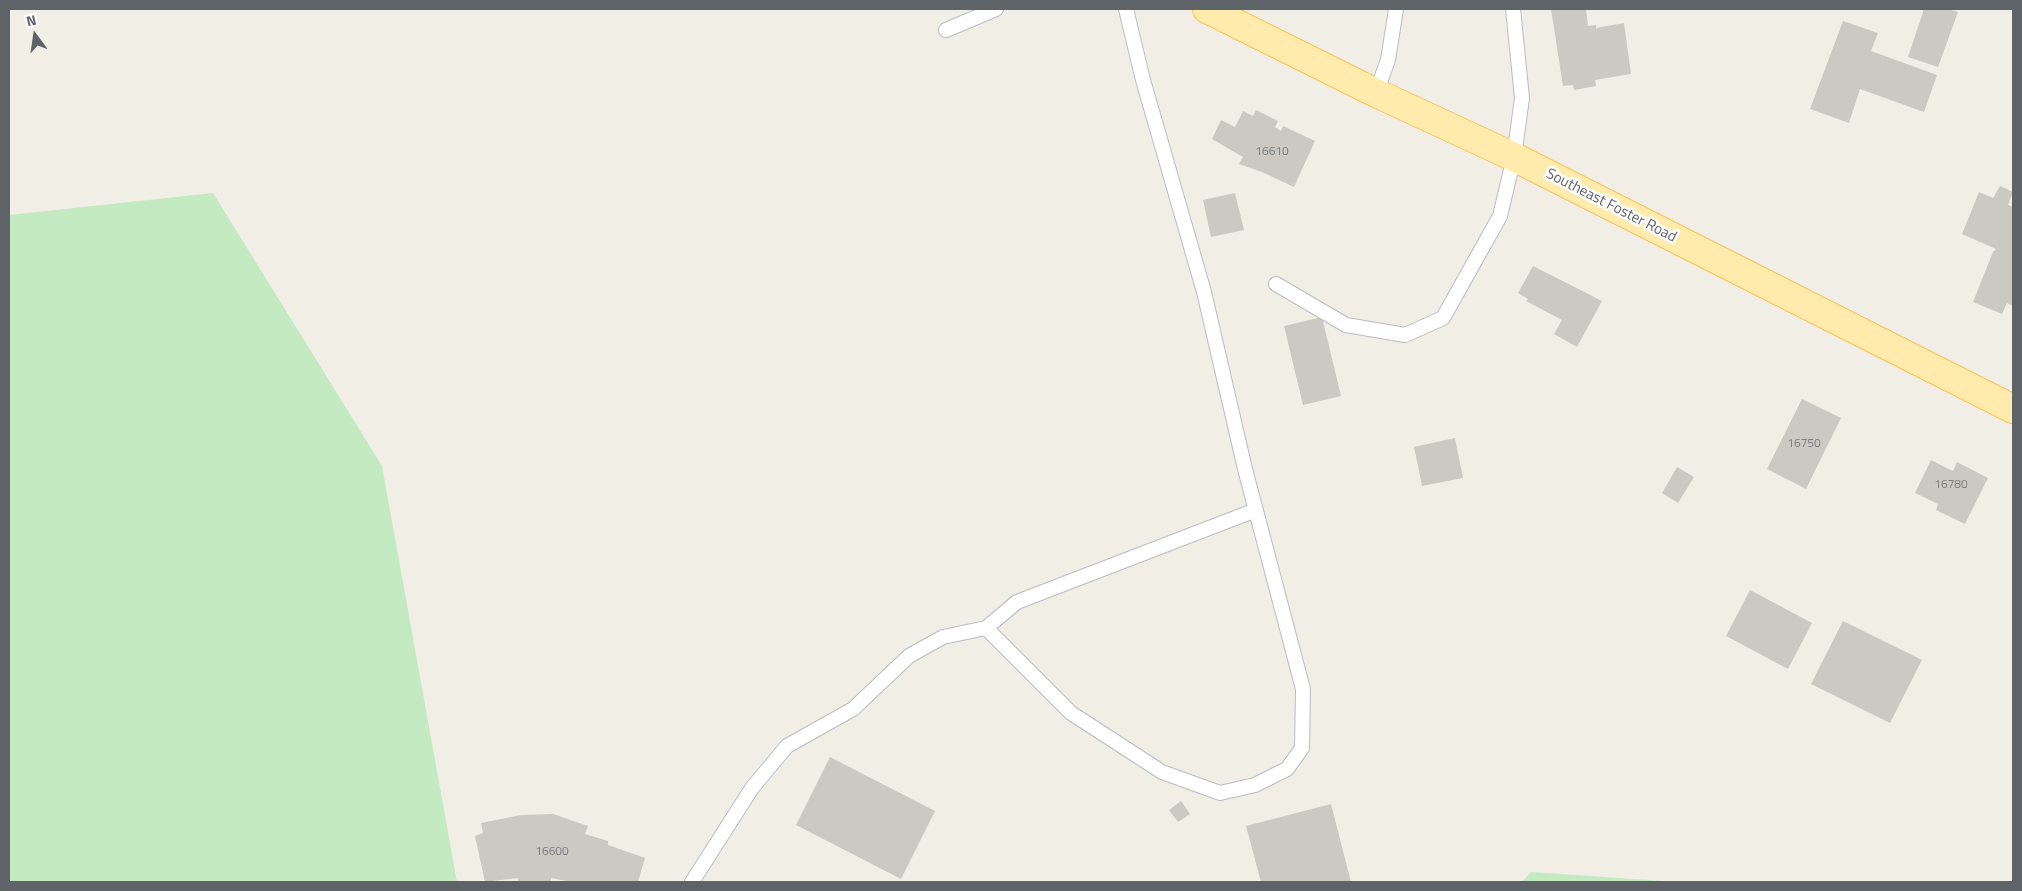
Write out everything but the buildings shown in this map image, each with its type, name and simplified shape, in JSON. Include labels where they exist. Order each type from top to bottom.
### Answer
[{"type":"main road","name":"Southeast Foster Road","points":[[1207,9],[1376,93],[1514,157],[2013,408]]},
{"type":"lane","points":[[946,30],[996,9]]},
{"type":"lane","points":[[986,628],[1071,713],[1162,772],[1220,793],[1255,785],[1287,770],[1302,748],[1303,689],[1256,510],[1204,292],[1143,80],[1126,9]]},
{"type":"lane","points":[[1376,93],[1388,60],[1396,9]]},
{"type":"lane","points":[[1276,284],[1346,325],[1405,335],[1443,318],[1500,216],[1514,157],[1522,98],[1512,9]]},
{"type":"lane","points":[[692,882],[752,788],[787,746],[853,709],[909,656],[943,637],[986,628],[1017,602],[1256,510]]},
{"type":"green space","points":[[213,193],[382,466],[457,882],[9,882],[9,215]]},
{"type":"green space","points":[[1531,872],[1677,882],[1522,882]]}]
